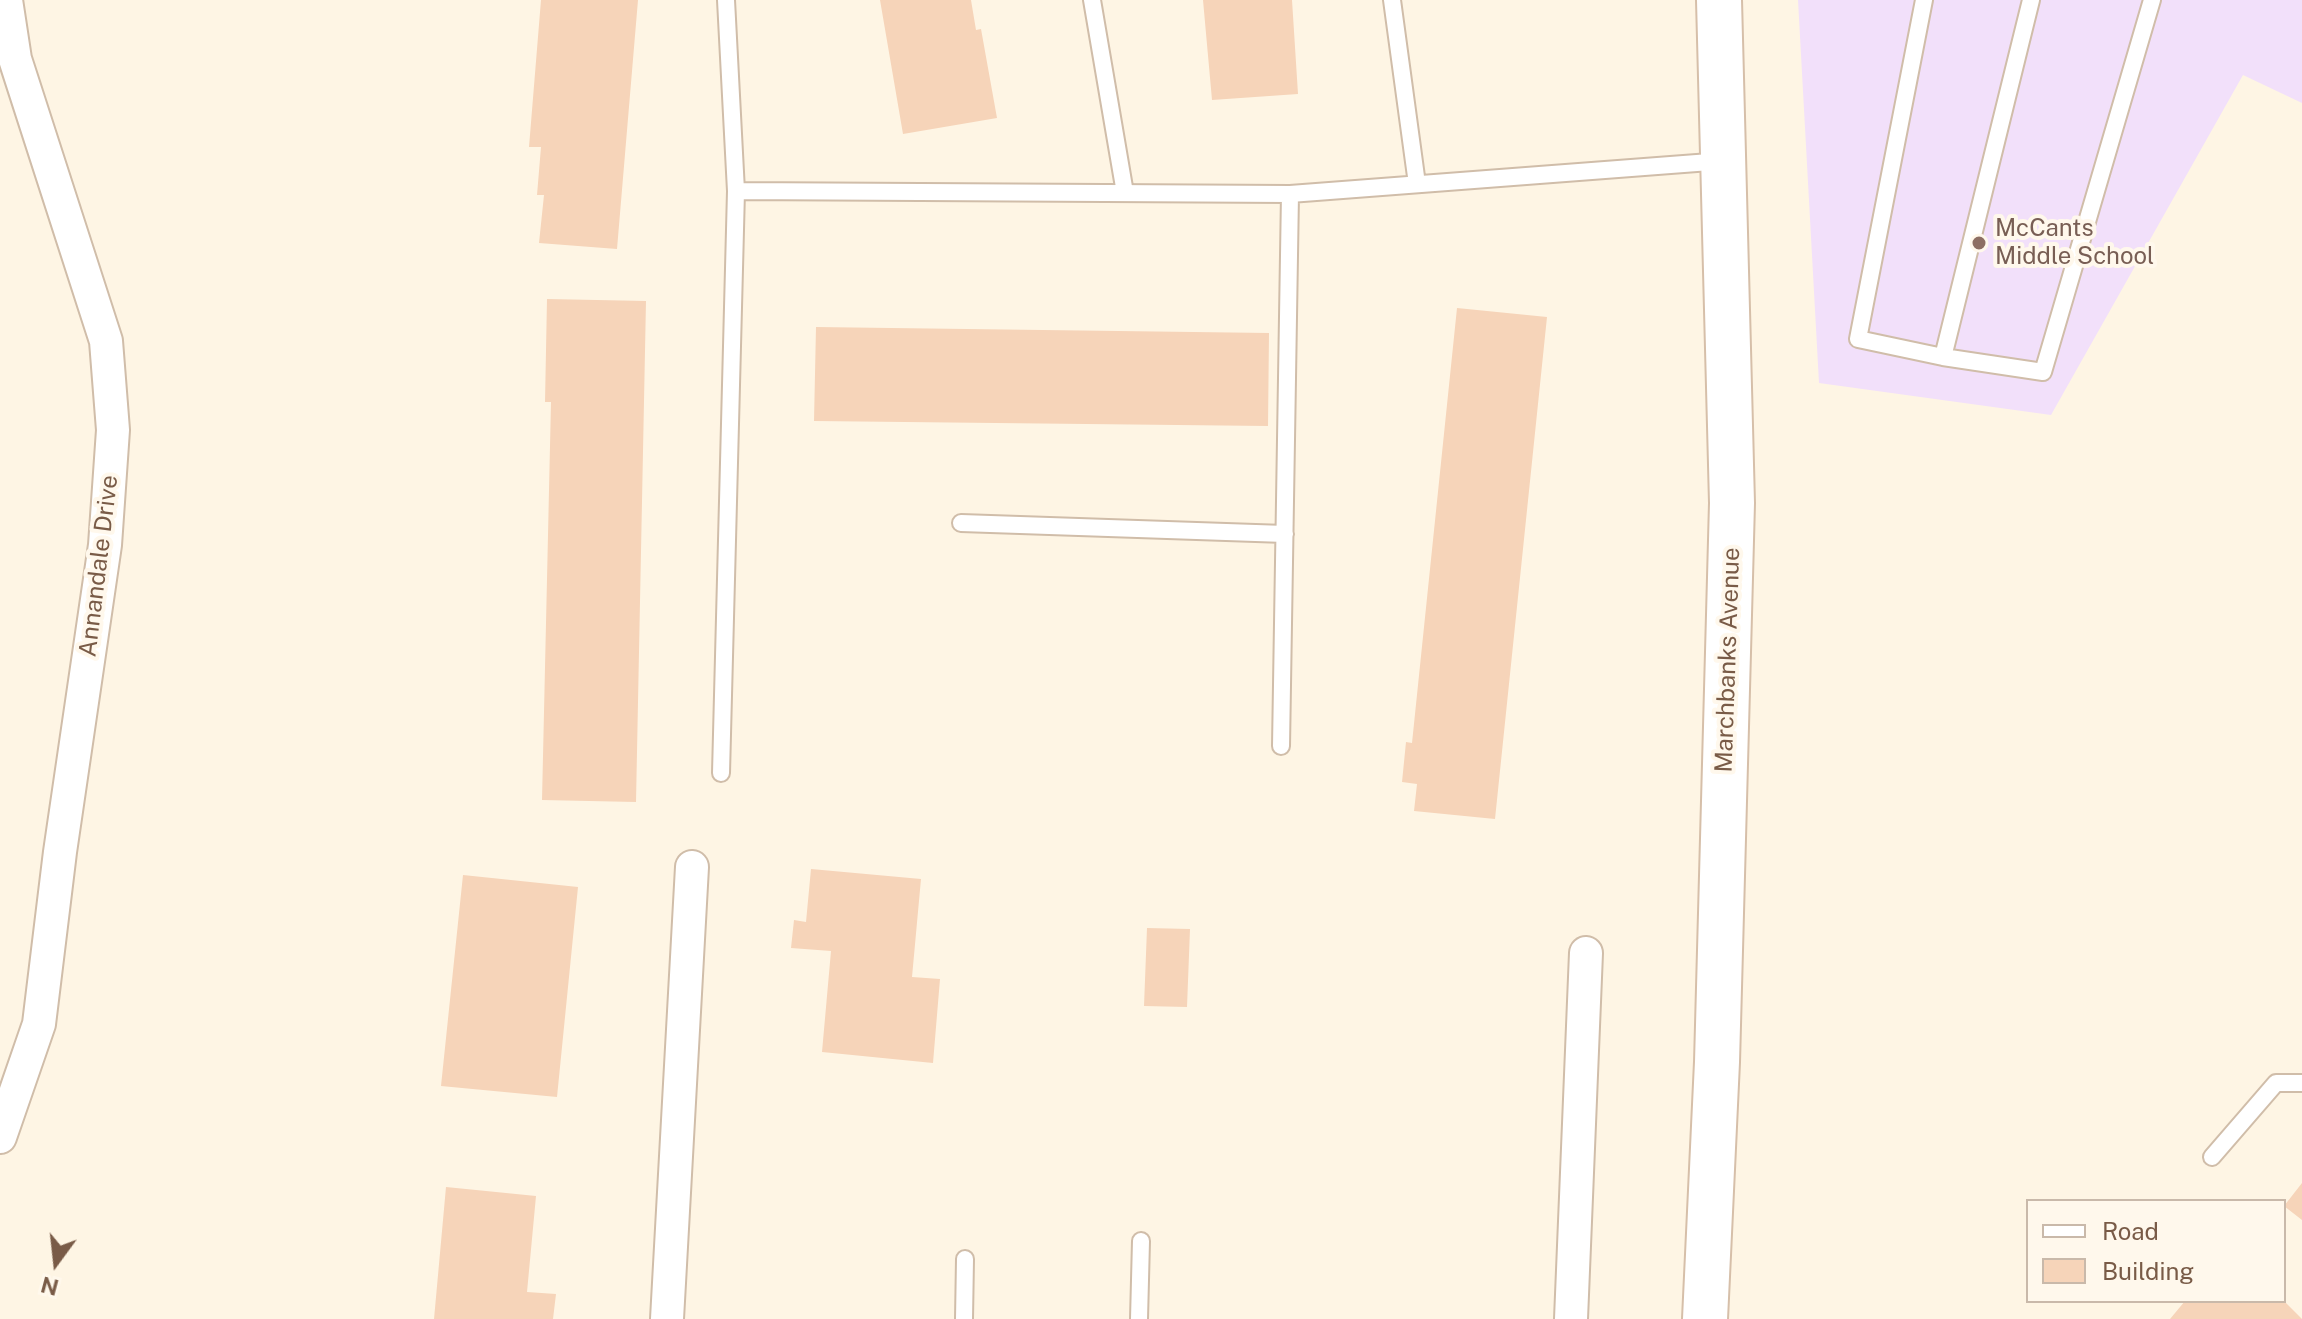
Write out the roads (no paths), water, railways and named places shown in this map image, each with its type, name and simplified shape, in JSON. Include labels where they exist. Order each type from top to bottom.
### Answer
[{"type":"street","name":"Annandale Drive","points":[[0,1137],[39,1024],[105,545],[113,430],[106,341],[15,59],[6,0]]},
{"type":"street","name":"Marchbanks Avenue","points":[[1705,1319],[1717,1046],[1732,503],[1719,0]]},
{"type":"street","points":[[667,1319],[692,867]]},
{"type":"street","points":[[1571,1319],[1586,953]]},
{"type":"lane","points":[[721,773],[736,191],[726,0]]},
{"type":"lane","points":[[1092,0],[1125,193]]},
{"type":"lane","points":[[1392,0],[1417,184]]},
{"type":"lane","points":[[1924,0],[1858,339],[1943,357],[2043,372],[2152,0]]},
{"type":"lane","points":[[1943,357],[2031,0]]},
{"type":"lane","points":[[736,191],[1290,194],[1724,161]]},
{"type":"lane","points":[[1281,746],[1290,194]]},
{"type":"lane","points":[[961,523],[1285,534]]},
{"type":"lane","points":[[2212,1157],[2276,1083],[2302,1083]]},
{"type":"lane","points":[[1139,1319],[1141,1241]]},
{"type":"lane","points":[[964,1319],[965,1259]]},
{"type":"place","name":"McCants Middle School","points":[[1979,243]]}]
